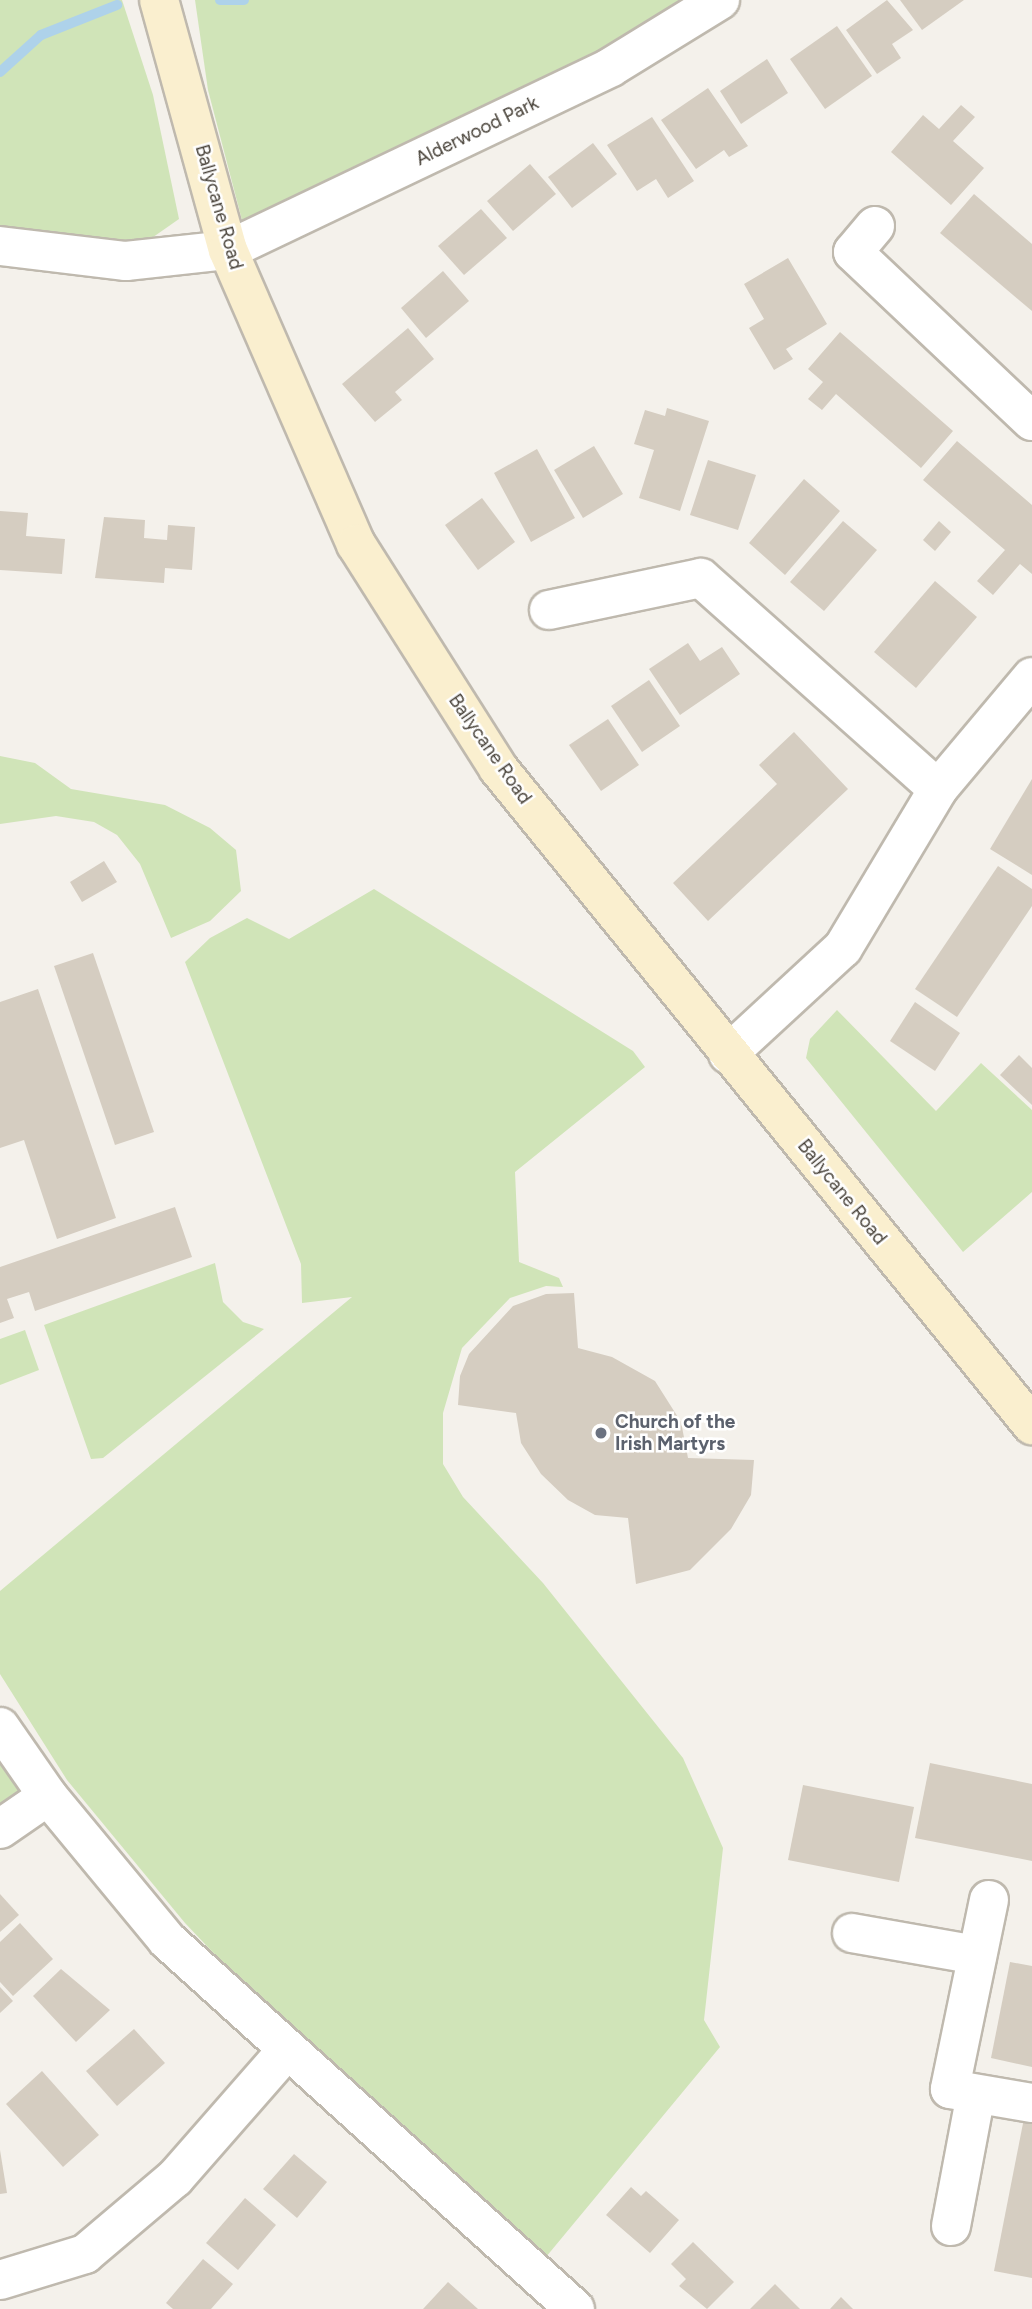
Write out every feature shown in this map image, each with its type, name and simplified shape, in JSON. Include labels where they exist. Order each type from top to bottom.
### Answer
[{"type":"main road","name":"Ballycane Road","points":[[159,0],[229,250],[356,544],[498,768],[1032,1425]]},
{"type":"street","name":"Alderwood Park","points":[[0,246],[126,261],[229,250],[611,67],[720,0]]},
{"type":"street","points":[[875,226],[853,252],[1032,421]]},
{"type":"street","points":[[549,610],[701,578],[938,789]]},
{"type":"street","points":[[728,1054],[843,948],[938,789],[1032,677]]},
{"type":"street","points":[[0,1727],[48,1796],[167,1940],[286,2051],[575,2309]]},
{"type":"street","points":[[0,1829],[48,1796]]},
{"type":"street","points":[[989,1900],[950,2089],[1032,2104]]},
{"type":"street","points":[[852,1933],[977,1955]]},
{"type":"street","points":[[0,2280],[85,2254],[175,2178],[286,2051]]},
{"type":"street","points":[[951,2226],[976,2094]]},
{"type":"green space","points":[[0,0],[122,0],[153,95],[179,219],[126,256],[0,241]]},
{"type":"green space","points":[[195,0],[705,0],[606,61],[243,224],[208,90]]},
{"type":"green space","points":[[0,756],[35,763],[71,789],[165,805],[210,828],[236,850],[241,891],[210,921],[171,938],[140,864],[117,835],[94,822],[56,816],[0,824]]},
{"type":"green space","points":[[374,889],[633,1051],[645,1067],[515,1172],[519,1262],[559,1278],[563,1287],[546,1286],[510,1298],[462,1348],[443,1413],[443,1464],[463,1497],[543,1583],[683,1758],[723,1848],[704,2020],[720,2047],[541,2263],[295,2039],[185,1923],[67,1780],[0,1674],[0,1591],[352,1297],[302,1303],[301,1264],[185,962],[210,938],[247,918],[289,939]]},
{"type":"green space","points":[[837,1010],[936,1111],[981,1063],[1032,1110],[1032,1192],[963,1252],[806,1058],[810,1039]]},
{"type":"green space","points":[[215,1263],[223,1302],[243,1322],[264,1329],[103,1458],[91,1459],[44,1325]]},
{"type":"green space","points":[[25,1330],[39,1370],[0,1385],[0,1339]]},
{"type":"green space","points":[[0,1760],[23,1795],[0,1810]]},
{"type":"building","points":[[887,0],[913,30],[892,44],[901,58],[877,74],[846,30]]},
{"type":"building","points":[[900,0],[964,0],[922,30]]},
{"type":"building","points":[[837,26],[872,76],[825,109],[790,59]]},
{"type":"building","points":[[767,59],[788,93],[741,124],[720,91]]},
{"type":"building","points":[[708,88],[748,146],[729,157],[724,150],[696,169],[661,120]]},
{"type":"building","points":[[961,105],[975,117],[953,141],[984,168],[951,205],[891,152],[923,115],[939,129]]},
{"type":"building","points":[[652,117],[694,181],[668,198],[656,179],[637,191],[607,145]]},
{"type":"building","points":[[593,143],[617,174],[572,208],[548,177]]},
{"type":"building","points":[[530,164],[556,194],[513,231],[487,201]]},
{"type":"building","points":[[974,194],[1032,244],[1032,311],[940,233]]},
{"type":"building","points":[[481,209],[507,238],[464,275],[438,246]]},
{"type":"building","points":[[788,258],[827,324],[786,349],[793,359],[774,370],[749,328],[764,319],[744,284]]},
{"type":"building","points":[[443,271],[469,301],[426,338],[401,308]]},
{"type":"building","points":[[408,328],[434,359],[395,392],[402,400],[375,422],[342,384]]},
{"type":"building","points":[[840,332],[953,431],[921,468],[836,394],[822,410],[808,399],[823,382],[808,369]]},
{"type":"building","points":[[667,408],[709,421],[680,511],[639,498],[654,450],[634,444],[645,410],[665,416]]},
{"type":"building","points":[[957,441],[1032,505],[1032,574],[1020,564],[993,595],[977,581],[1005,550],[923,480]]},
{"type":"building","points":[[594,446],[623,494],[583,518],[554,470]]},
{"type":"building","points":[[537,449],[575,518],[531,542],[494,473]]},
{"type":"building","points":[[708,460],[756,475],[738,530],[690,515]]},
{"type":"building","points":[[804,479],[840,511],[785,575],[749,543]]},
{"type":"building","points":[[482,498],[515,542],[478,570],[445,525]]},
{"type":"building","points":[[0,511],[28,513],[26,536],[65,539],[62,574],[0,570]]},
{"type":"building","points":[[104,517],[145,520],[144,538],[167,540],[168,525],[195,527],[192,570],[165,568],[164,583],[95,578]]},
{"type":"building","points":[[843,521],[877,550],[824,611],[790,582]]},
{"type":"building","points":[[939,521],[951,532],[935,551],[923,540]]},
{"type":"building","points":[[935,581],[977,617],[916,688],[874,652]]},
{"type":"building","points":[[688,643],[700,661],[722,647],[740,674],[680,715],[649,669]]},
{"type":"building","points":[[649,680],[680,726],[642,752],[611,706]]},
{"type":"building","points":[[608,719],[639,765],[601,791],[569,745]]},
{"type":"building","points":[[794,732],[848,789],[708,921],[673,883],[777,784],[759,765]]},
{"type":"building","points":[[1032,779],[1032,875],[990,849]]},
{"type":"building","points":[[104,861],[117,882],[82,902],[70,882]]},
{"type":"building","points":[[998,866],[1032,889],[1032,906],[957,1017],[915,989]]},
{"type":"building","points":[[93,953],[154,1132],[115,1145],[54,966]]},
{"type":"building","points":[[38,989],[116,1218],[57,1239],[24,1140],[0,1148],[0,1002]]},
{"type":"building","points":[[915,1002],[960,1033],[935,1071],[890,1041]]},
{"type":"building","points":[[1019,1055],[1032,1068],[1032,1105],[1000,1075]]},
{"type":"building","points":[[175,1207],[192,1257],[35,1311],[29,1292],[7,1299],[14,1318],[0,1323],[0,1267]]},
{"type":"building","name":"Church of the Irish Martyrs","points":[[574,1293],[578,1348],[612,1357],[655,1381],[681,1422],[688,1458],[754,1460],[751,1495],[731,1529],[690,1570],[636,1584],[628,1518],[595,1515],[568,1500],[541,1474],[521,1443],[516,1413],[458,1405],[460,1376],[469,1354],[513,1306],[546,1294]]},
{"type":"building","points":[[930,1763],[1032,1784],[1032,1861],[915,1838]]},
{"type":"building","points":[[803,1785],[914,1807],[899,1882],[788,1860]]},
{"type":"building","points":[[0,1894],[19,1915],[0,1932]]},
{"type":"building","points":[[20,1923],[53,1959],[13,1996],[0,1982],[0,1942]]},
{"type":"building","points":[[1010,1962],[1032,1966],[1032,2067],[991,2058]]},
{"type":"building","points":[[61,1969],[110,2010],[76,2042],[33,1996]]},
{"type":"building","points":[[0,1987],[13,2001],[0,2013]]},
{"type":"building","points":[[134,2029],[165,2063],[117,2106],[86,2071]]},
{"type":"building","points":[[42,2071],[99,2135],[63,2167],[6,2104]]},
{"type":"building","points":[[1026,2108],[1032,2109],[1032,2278],[994,2271]]},
{"type":"building","points":[[0,2150],[7,2193],[0,2194]]},
{"type":"building","points":[[294,2154],[327,2182],[297,2218],[263,2189]]},
{"type":"building","points":[[631,2187],[641,2196],[646,2191],[679,2220],[650,2253],[606,2215]]},
{"type":"building","points":[[245,2198],[276,2225],[238,2270],[206,2243]]},
{"type":"building","points":[[693,2242],[734,2282],[707,2309],[679,2286],[686,2279],[671,2264]]},
{"type":"building","points":[[203,2259],[233,2284],[211,2309],[173,2309],[166,2303]]},
{"type":"building","points":[[448,2282],[478,2309],[423,2309]]},
{"type":"building","points":[[775,2284],[800,2309],[750,2309]]},
{"type":"building","points":[[841,2297],[853,2309],[830,2309]]},
{"type":"waterway","points":[[220,0],[244,0]]},
{"type":"waterway","points":[[0,72],[41,35],[117,5]]},
{"type":"place","name":"Church of the Irish Martyrs","points":[[601,1433]]}]
